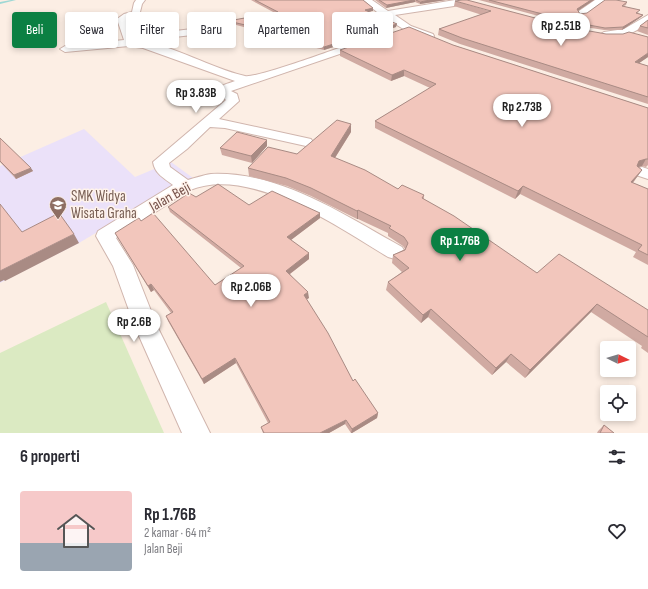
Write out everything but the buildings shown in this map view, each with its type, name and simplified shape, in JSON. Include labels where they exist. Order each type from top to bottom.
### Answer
[{"type":"street","points":[[136,12],[138,3],[141,0]]},
{"type":"street","points":[[366,0],[382,12]]},
{"type":"street","points":[[393,13],[454,3],[463,0],[476,4]]},
{"type":"street","points":[[582,13],[600,0]]},
{"type":"street","points":[[126,16],[122,19],[126,32]]},
{"type":"street","points":[[593,34],[614,36],[626,33],[648,18]]},
{"type":"street","points":[[393,19],[408,28],[442,41]]},
{"type":"street","points":[[394,33],[408,28]]},
{"type":"street","points":[[626,33],[641,37]]},
{"type":"street","points":[[65,49],[126,41]]},
{"type":"street","points":[[154,48],[246,81]]},
{"type":"street","points":[[185,186],[162,168],[161,162],[182,146],[207,122],[233,101],[232,97],[225,93],[225,89],[346,48]]},
{"type":"street","points":[[207,122],[226,124],[306,142]]},
{"type":"street","name":"Jalan Beji","points":[[196,433],[146,327],[123,265],[105,236],[185,186],[210,179],[226,178],[264,186],[284,193],[331,216],[395,252]]},
{"type":"shaded area","name":"SMK Widya Wisata Graha","points":[[84,129],[135,177],[171,162],[193,178],[154,198],[79,243],[0,283],[0,166]]},
{"type":"green space","points":[[106,302],[164,433],[0,433],[0,353]]},
{"type":"waterway","points":[[0,3],[15,0]]},
{"type":"place","name":"SMK Widya Wisata Graha","points":[[58,220]]}]
